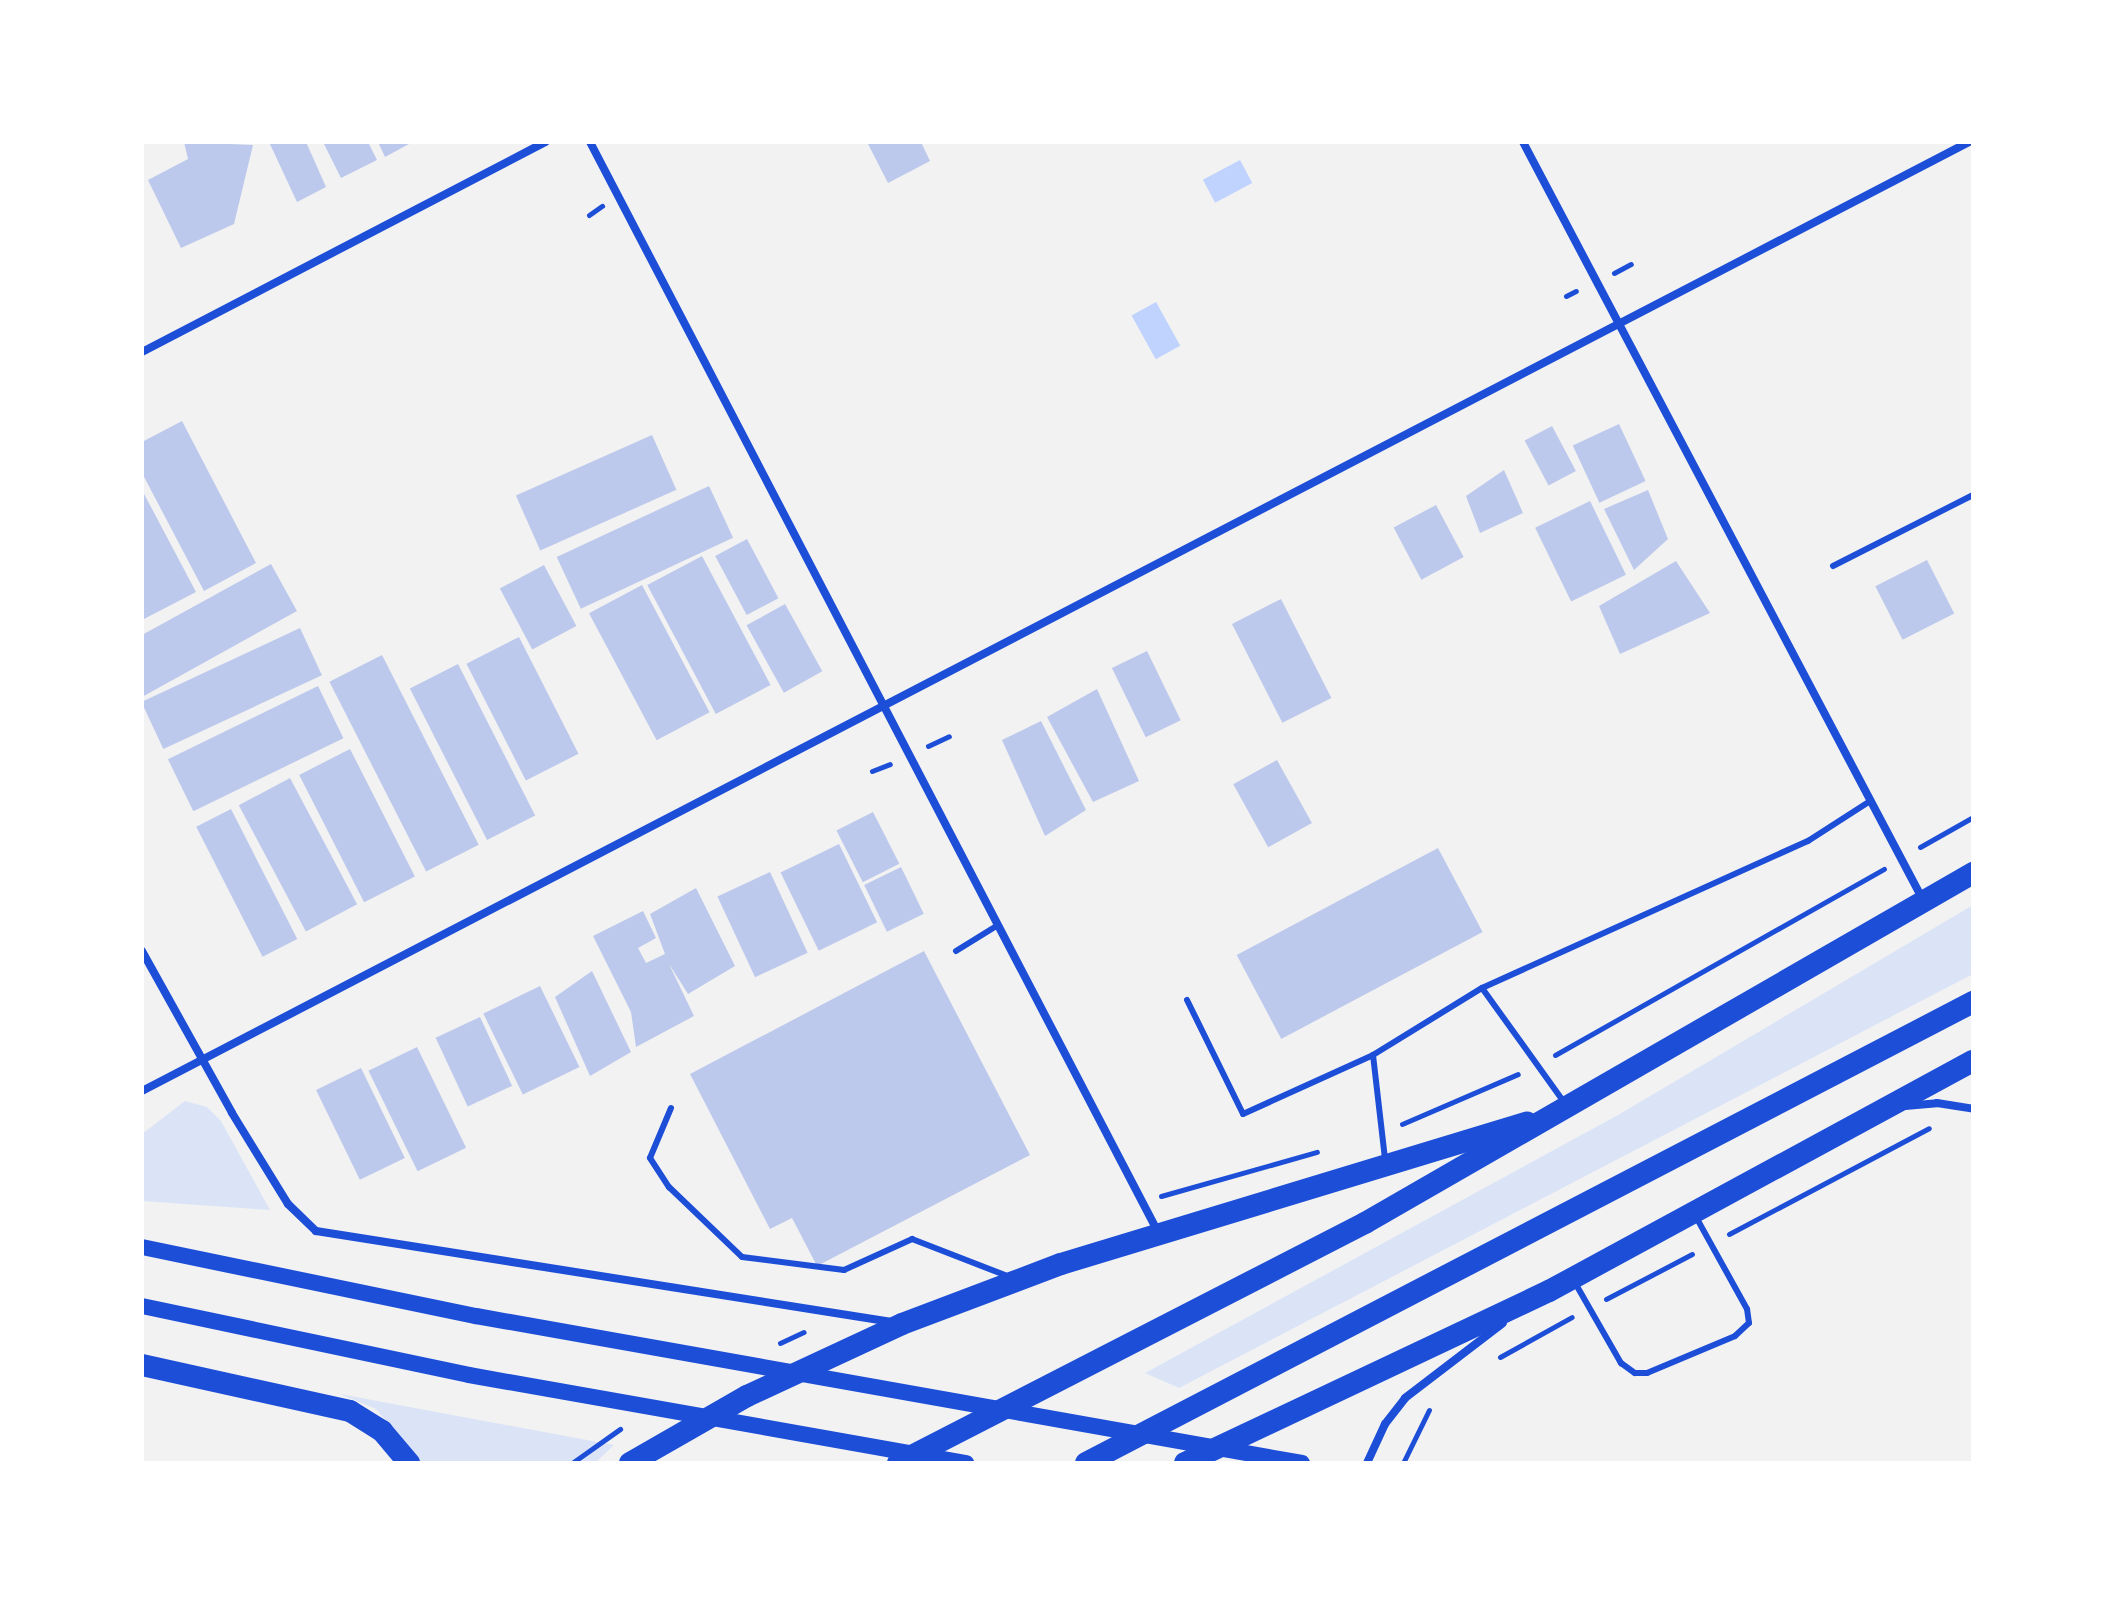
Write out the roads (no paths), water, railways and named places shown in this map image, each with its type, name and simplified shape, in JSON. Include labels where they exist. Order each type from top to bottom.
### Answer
[{"type":"highway","points":[[898,1463],[1352,1230],[1570,1108],[1973,873]]},
{"type":"highway","points":[[1086,1463],[1973,1002]]},
{"type":"highway","points":[[1185,1463],[1549,1291],[1973,1061]]},
{"type":"highway","points":[[630,1463],[747,1396],[902,1324],[1017,1280],[1570,1108]]},
{"type":"highway","points":[[142,1365],[350,1411],[382,1431],[409,1463]]},
{"type":"main road","points":[[142,1247],[476,1316],[1302,1463]]},
{"type":"main road","points":[[142,1306],[469,1375],[966,1463]]},
{"type":"street","points":[[142,352],[546,142]]},
{"type":"street","points":[[590,142],[1159,1234]]},
{"type":"street","points":[[1523,142],[1923,901]]},
{"type":"street","points":[[142,1091],[1962,144]]},
{"type":"street","points":[[142,951],[200,1061],[288,1204],[303,1222],[330,1236],[902,1324]]},
{"type":"street","points":[[1892,1107],[1937,1103],[1973,1109]]},
{"type":"street","points":[[1367,1463],[1385,1424],[1405,1398],[1433,1372],[1549,1291]]},
{"type":"lane","points":[[1833,566],[1973,495]]},
{"type":"lane","points":[[1187,1000],[1243,1114],[1373,1055],[1482,988],[1808,841],[1870,801]]},
{"type":"lane","points":[[956,951],[998,925]]},
{"type":"lane","points":[[1482,988],[1570,1108]]},
{"type":"lane","points":[[1373,1055],[1387,1165]]},
{"type":"lane","points":[[671,1108],[650,1158],[669,1187],[742,1257],[844,1270],[912,1239],[1017,1280]]},
{"type":"lane","points":[[1572,1278],[1621,1363],[1635,1373],[1647,1373],[1735,1336],[1749,1323],[1747,1309],[1694,1213]]},
{"type":"water","points":[[1240,160],[1252,183],[1215,203],[1203,180]]},
{"type":"water","points":[[1156,302],[1180,346],[1156,359],[1132,316]]}]
